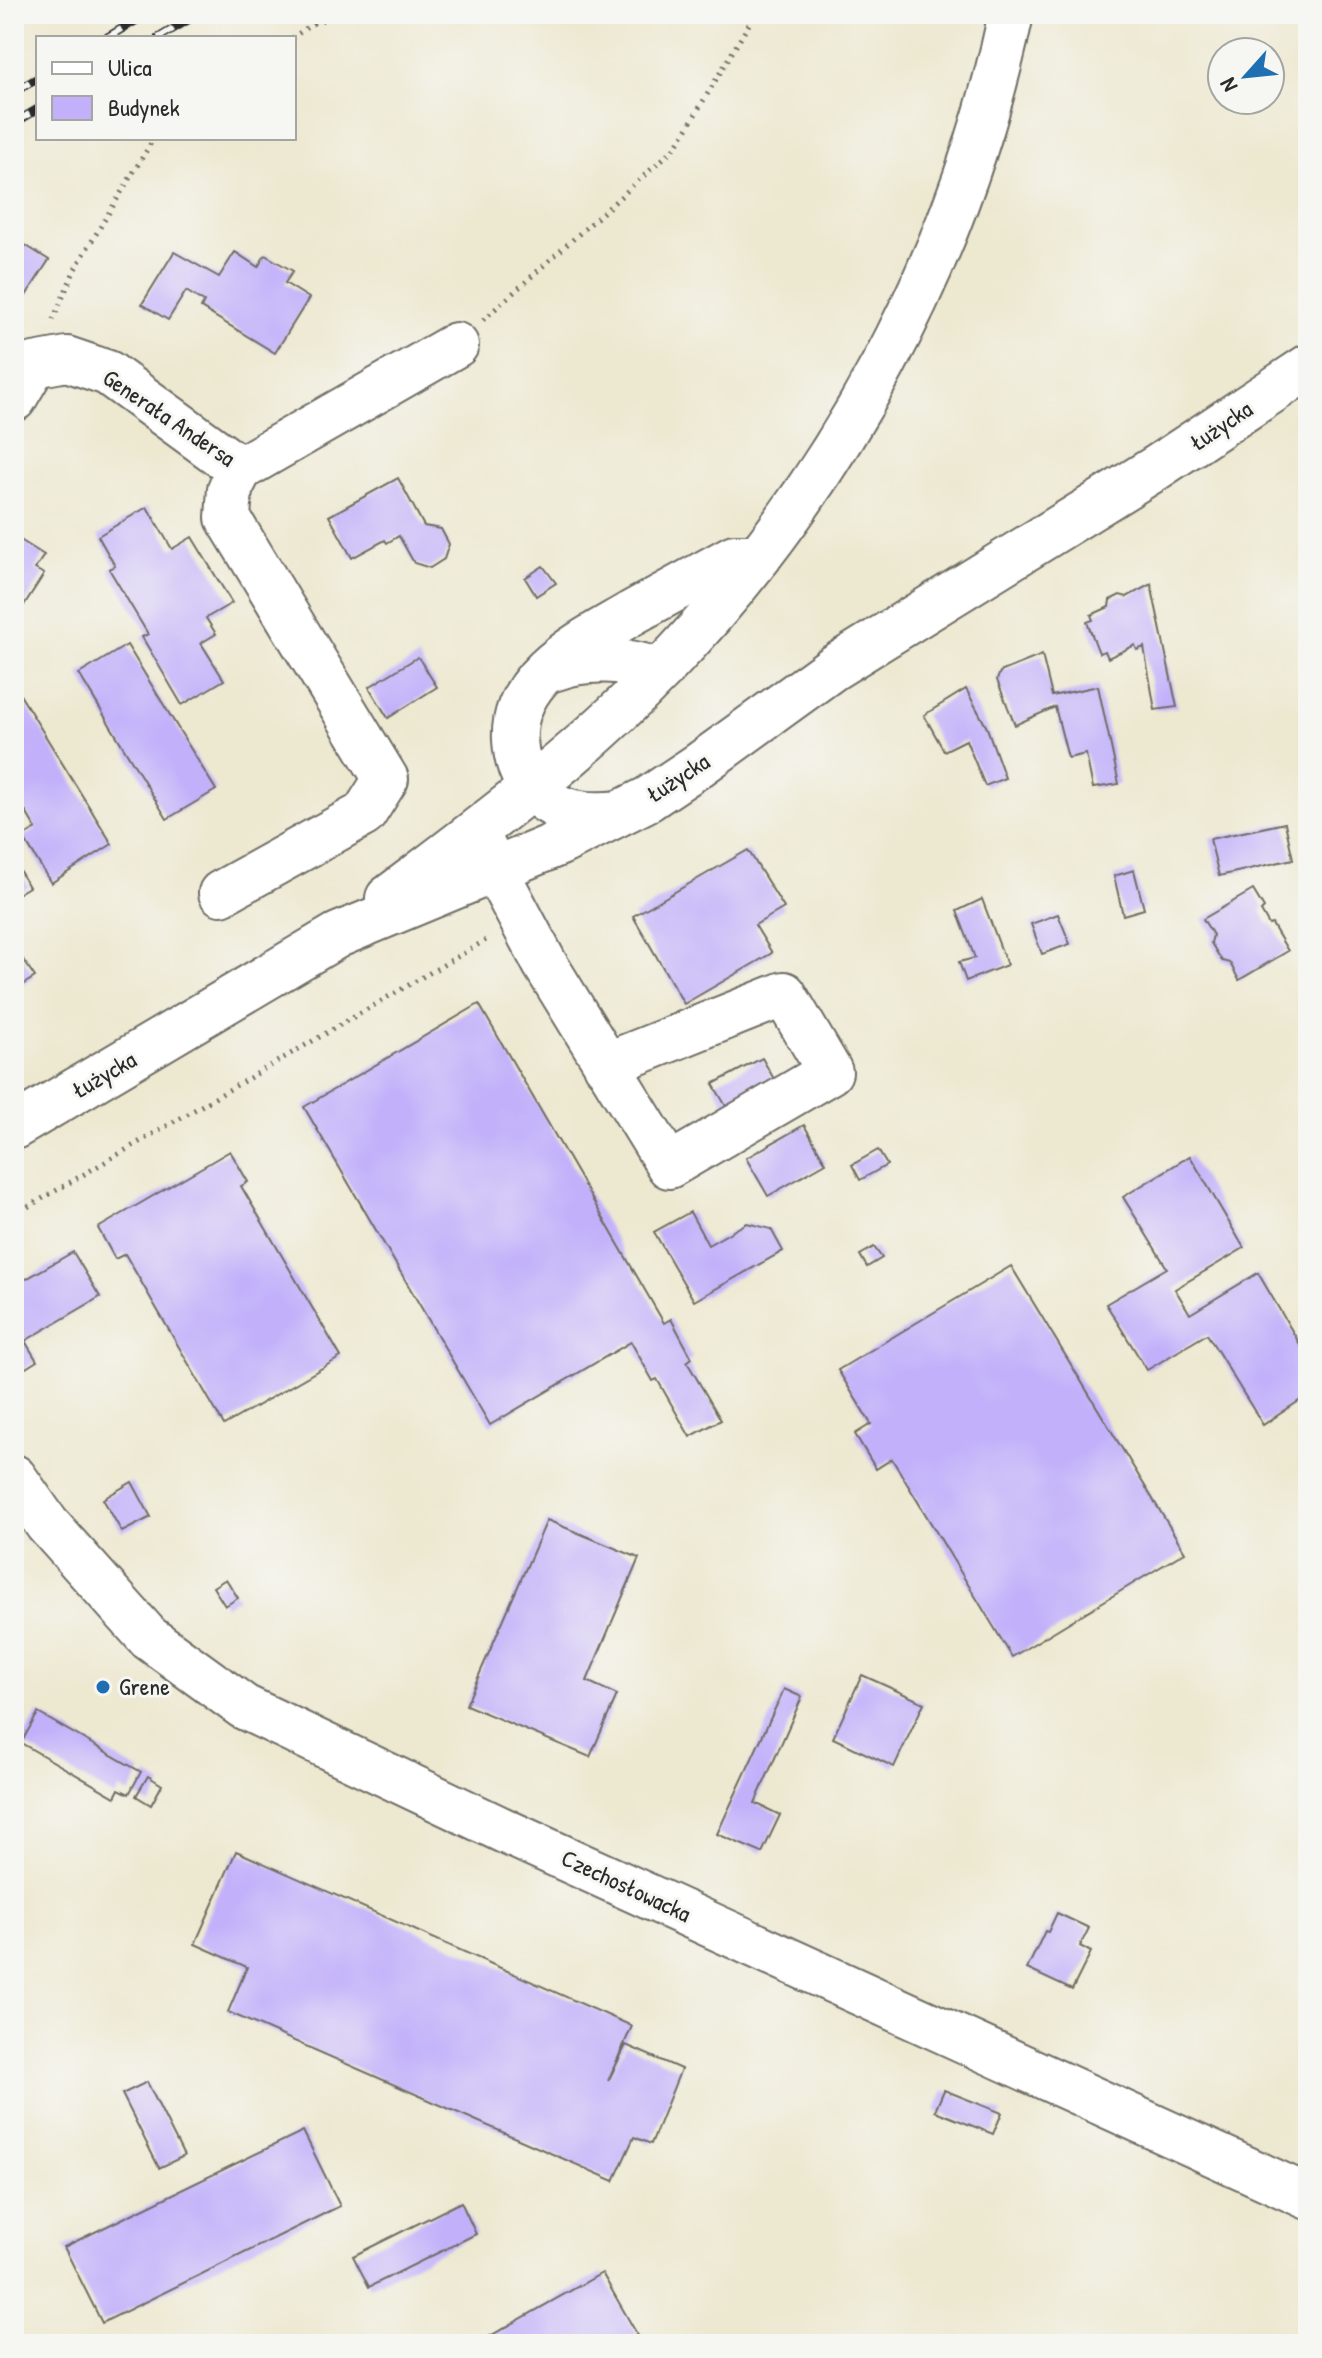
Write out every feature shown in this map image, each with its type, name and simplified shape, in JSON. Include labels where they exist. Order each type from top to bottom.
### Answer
[{"type":"street","points":[[338,935],[475,833],[604,725],[708,620],[759,557],[818,475],[859,410],[918,297],[974,151],[1011,14]]},
{"type":"street","name":"Generała Andersa","points":[[24,382],[67,359],[108,373],[240,469],[456,345]]},
{"type":"street","name":"Łużycka","points":[[14,1127],[338,935],[560,843],[648,799],[833,668],[1156,468],[1308,367]]},
{"type":"street","points":[[221,893],[364,814],[386,779],[228,518],[230,489],[240,469]]},
{"type":"street","points":[[619,813],[591,815],[569,812],[545,800],[531,787],[519,765],[516,744],[515,725],[522,701],[540,677],[584,641],[734,557],[759,557]]},
{"type":"street","points":[[540,677],[562,666],[592,661],[640,664],[660,671]]},
{"type":"street","points":[[475,833],[545,964],[606,1065],[669,1166],[830,1072],[784,994],[606,1065]]},
{"type":"street","name":"Czechosłowacka","points":[[14,1477],[47,1524],[149,1638],[244,1707],[509,1833],[1308,2197]]},
{"type":"path","points":[[295,36],[321,14]]},
{"type":"path","points":[[312,24],[347,14]]},
{"type":"path","points":[[456,345],[676,147],[755,14]]},
{"type":"path","points":[[24,382],[75,269],[153,140]]},
{"type":"path","points":[[14,1215],[522,918]]},
{"type":"building","points":[[17,240],[49,260],[14,314],[14,245]]},
{"type":"building","points":[[174,252],[219,277],[235,252],[258,267],[265,255],[293,271],[285,283],[309,298],[275,353],[201,308],[204,302],[186,291],[168,320],[142,304]]},
{"type":"building","points":[[398,478],[424,526],[441,529],[449,544],[444,559],[430,568],[414,563],[399,536],[352,558],[329,516]]},
{"type":"building","points":[[147,507],[172,549],[192,537],[232,603],[206,618],[216,634],[201,643],[224,680],[182,705],[142,637],[148,634],[109,569],[115,566],[98,536]]},
{"type":"building","points":[[14,536],[44,555],[35,569],[44,574],[24,605],[16,600],[14,603]]},
{"type":"building","points":[[543,566],[556,583],[536,596],[525,578]]},
{"type":"building","points":[[1151,584],[1177,707],[1155,710],[1144,647],[1137,650],[1135,645],[1108,658],[1105,651],[1099,653],[1087,622],[1093,620],[1091,615],[1109,607],[1110,600],[1120,595],[1127,597]]},
{"type":"building","points":[[127,645],[216,790],[167,819],[79,674]]},
{"type":"building","points":[[1042,655],[1052,696],[1098,686],[1119,784],[1093,788],[1086,754],[1068,758],[1055,707],[1015,725],[997,680],[1000,672]]},
{"type":"building","points":[[418,657],[437,687],[388,718],[369,687]]},
{"type":"building","points":[[14,685],[112,844],[51,883],[23,837],[36,829],[14,792]]},
{"type":"building","points":[[966,689],[987,728],[1005,778],[985,786],[966,740],[944,751],[924,715]]},
{"type":"building","points":[[1285,823],[1293,859],[1219,876],[1210,839]]},
{"type":"building","points":[[748,850],[784,908],[755,925],[772,953],[684,1004],[633,916]]},
{"type":"building","points":[[14,861],[29,887],[14,896]]},
{"type":"building","points":[[1134,870],[1144,909],[1123,915],[1114,876]]},
{"type":"building","points":[[1253,890],[1264,908],[1261,911],[1269,925],[1272,924],[1288,951],[1239,980],[1230,963],[1222,961],[1211,943],[1213,935],[1203,919]]},
{"type":"building","points":[[982,899],[1007,965],[966,981],[959,962],[975,958],[957,911]]},
{"type":"building","points":[[1058,914],[1070,944],[1042,954],[1031,924]]},
{"type":"building","points":[[14,955],[22,958],[35,977],[14,990]]},
{"type":"building","points":[[479,1004],[664,1323],[671,1319],[692,1358],[687,1362],[721,1420],[690,1437],[657,1379],[653,1381],[631,1342],[490,1425],[304,1107]]},
{"type":"building","points":[[762,1058],[778,1086],[730,1113],[713,1084]]},
{"type":"building","points":[[804,1125],[826,1163],[768,1196],[746,1158]]},
{"type":"building","points":[[878,1150],[887,1165],[860,1180],[852,1165]]},
{"type":"building","points":[[230,1151],[248,1182],[241,1186],[341,1357],[224,1425],[125,1254],[115,1259],[98,1228]]},
{"type":"building","points":[[1190,1156],[1244,1248],[1175,1289],[1190,1314],[1258,1273],[1308,1358],[1308,1395],[1263,1425],[1207,1334],[1147,1370],[1106,1304],[1167,1268],[1123,1197]]},
{"type":"building","points":[[690,1212],[708,1245],[747,1223],[771,1229],[783,1251],[694,1301],[654,1232]]},
{"type":"building","points":[[874,1247],[882,1258],[867,1267],[860,1255]]},
{"type":"building","points":[[73,1252],[100,1297],[25,1341],[37,1361],[16,1374],[14,1286]]},
{"type":"building","points":[[1011,1266],[1185,1552],[1012,1657],[892,1459],[876,1469],[855,1434],[871,1424],[838,1370]]},
{"type":"building","points":[[132,1482],[151,1517],[122,1532],[103,1499]]},
{"type":"building","points":[[547,1520],[639,1558],[587,1681],[617,1695],[590,1757],[466,1705]]},
{"type":"building","points":[[226,1579],[238,1598],[225,1606],[213,1587]]},
{"type":"building","points":[[862,1675],[924,1703],[894,1767],[833,1738]]},
{"type":"building","points":[[784,1689],[802,1697],[755,1803],[780,1815],[762,1853],[717,1834]]},
{"type":"building","points":[[38,1713],[141,1772],[129,1794],[119,1789],[115,1797],[21,1743]]},
{"type":"building","points":[[148,1776],[162,1785],[151,1805],[136,1796]]},
{"type":"building","points":[[236,1851],[632,2026],[608,2081],[626,2045],[681,2069],[651,2144],[634,2137],[614,2181],[228,2012],[247,1967],[195,1944]]},
{"type":"building","points":[[1057,1913],[1089,1928],[1080,1946],[1091,1952],[1072,1990],[1027,1969]]},
{"type":"building","points":[[147,2082],[184,2156],[159,2168],[122,2094]]},
{"type":"building","points":[[944,2090],[1002,2113],[993,2134],[935,2111]]},
{"type":"building","points":[[303,2131],[340,2206],[102,2323],[64,2247]]},
{"type":"building","points":[[461,2202],[476,2234],[369,2287],[353,2256]]},
{"type":"building","points":[[602,2273],[637,2334],[619,2344],[476,2344]]},
{"type":"railway","points":[[109,36],[147,14]]},
{"type":"railway","points":[[161,36],[198,14]]},
{"type":"railway","points":[[14,92],[36,79]]},
{"type":"railway","points":[[14,123],[36,110]]},
{"type":"place","name":"Grene","points":[[103,1687]]}]
